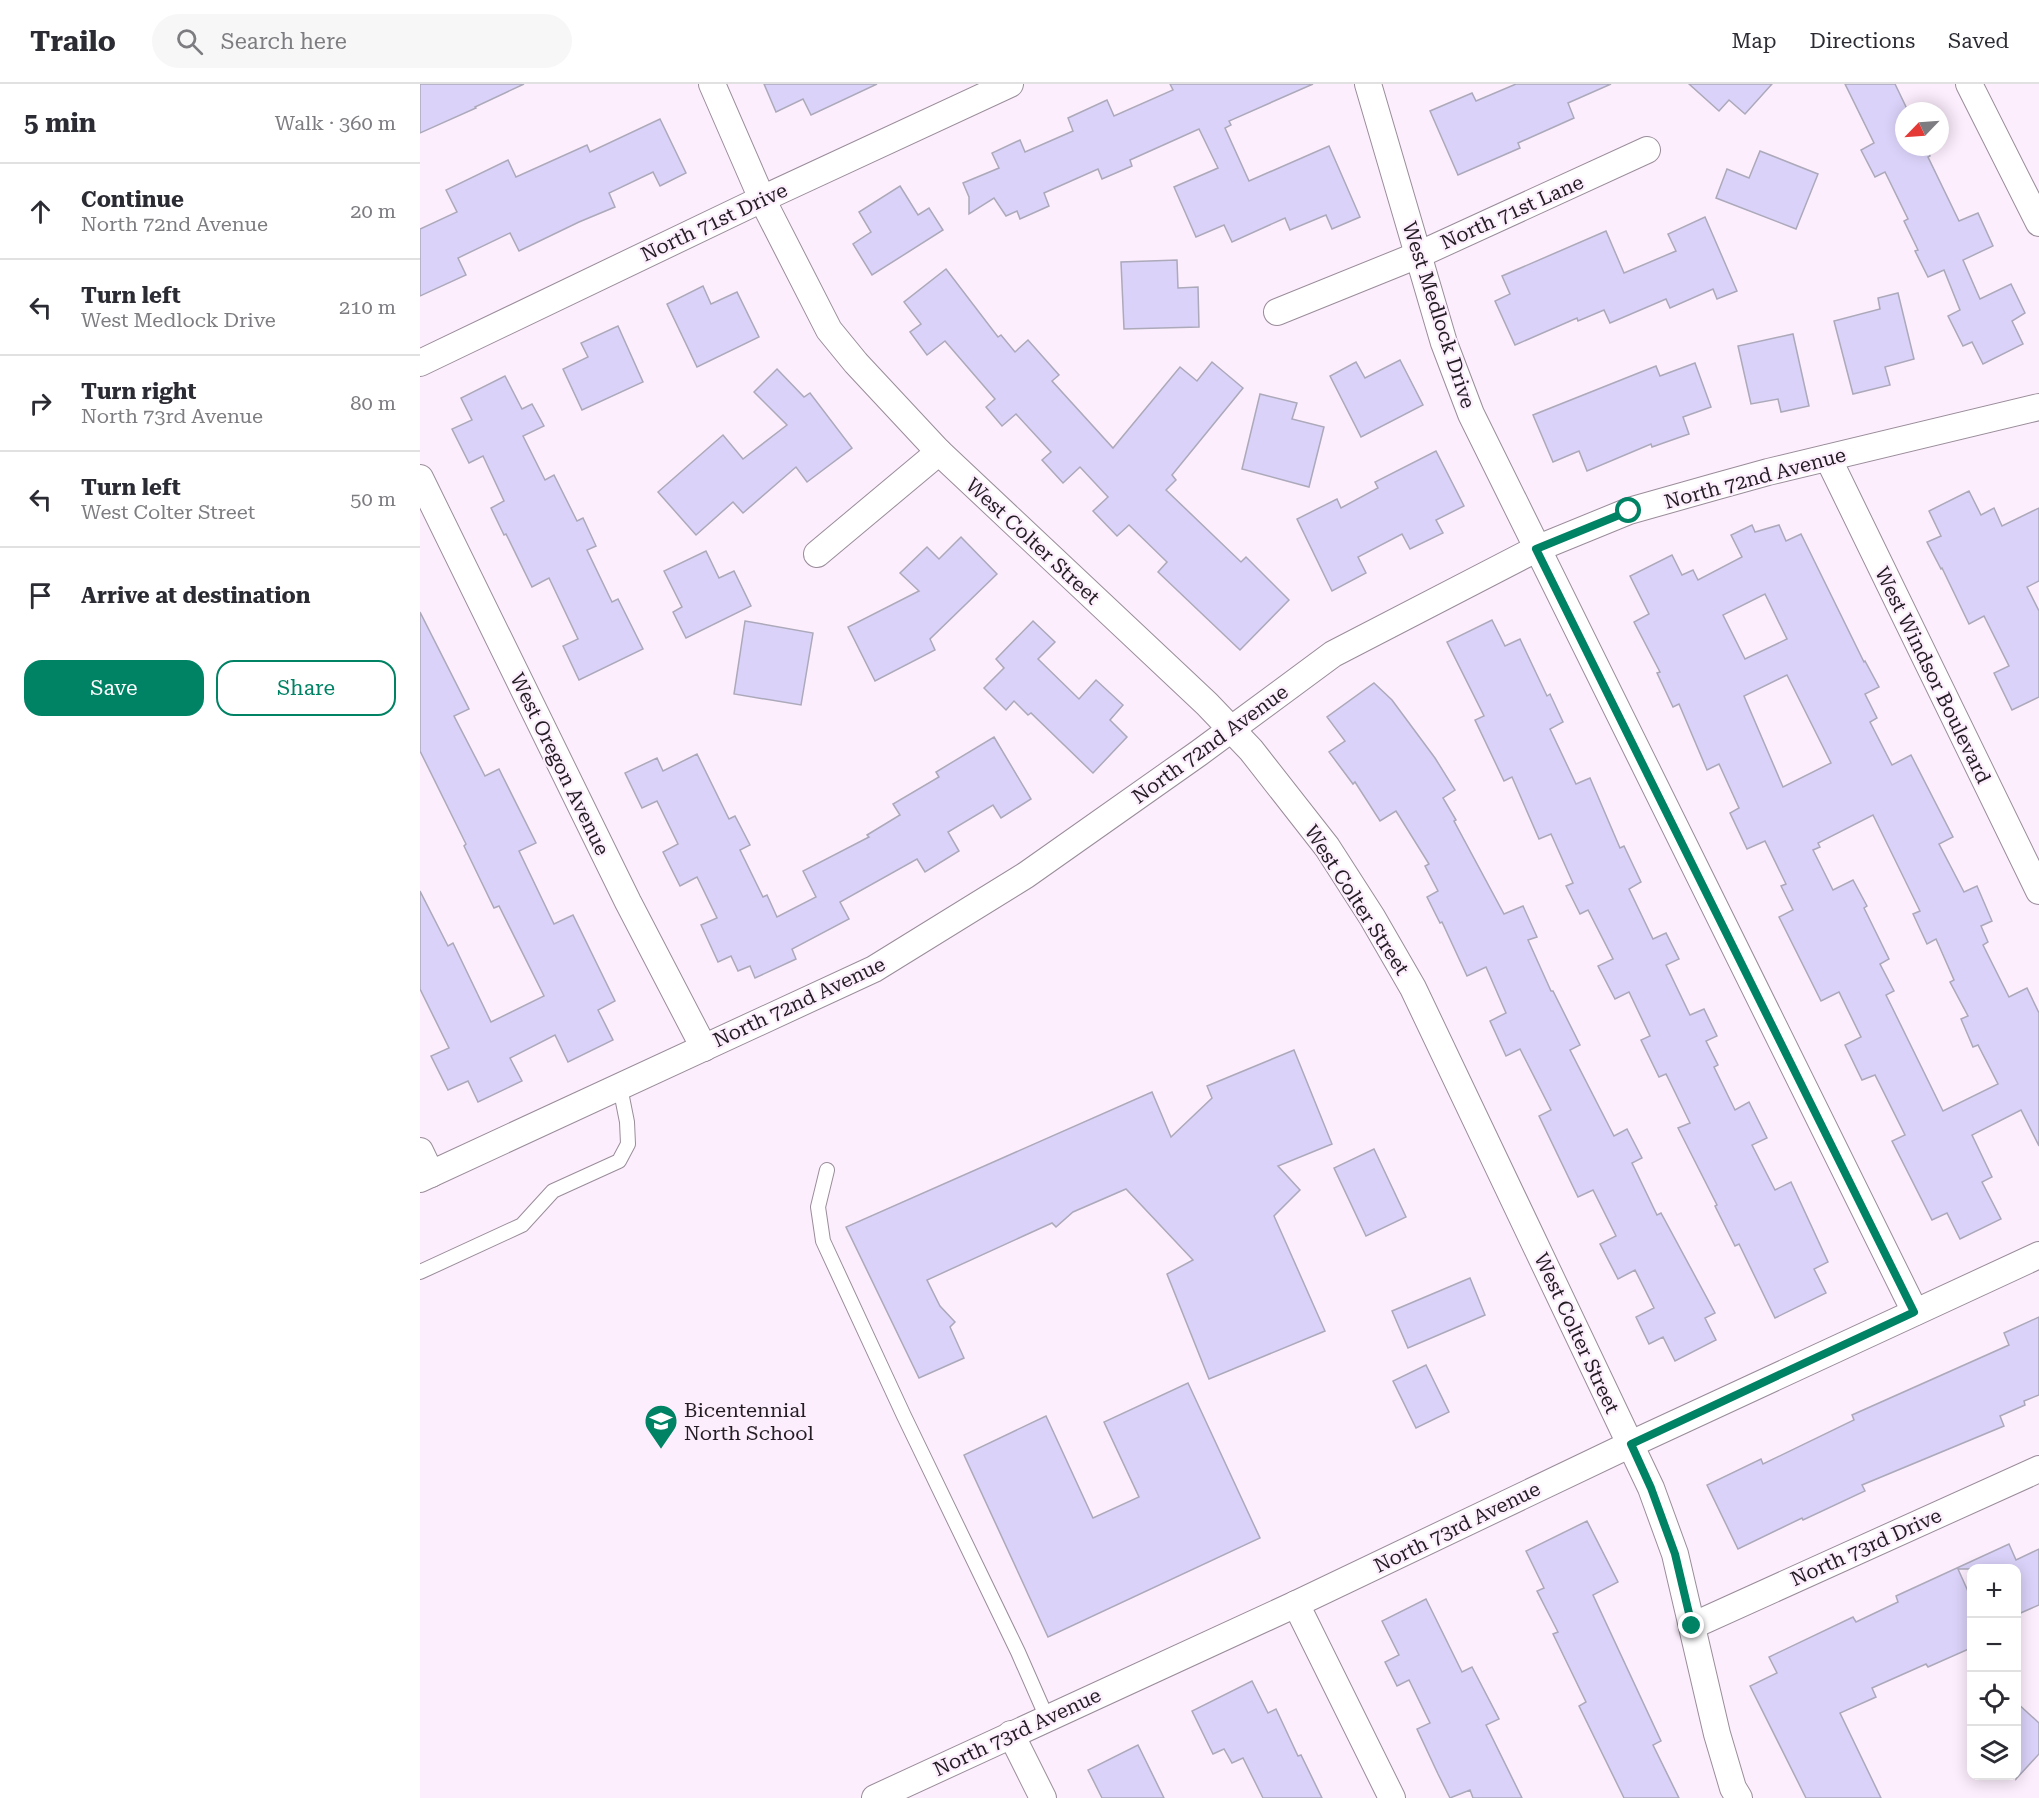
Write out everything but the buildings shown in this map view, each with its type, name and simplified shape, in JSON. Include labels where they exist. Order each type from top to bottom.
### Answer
[{"type":"street","name":"West Colter Street","points":[[712,84],[762,199],[829,330],[856,363],[939,452],[1232,729],[1327,847],[1372,917],[1413,988],[1651,1488],[1675,1554],[1717,1734],[1739,1798]]},
{"type":"street","name":"North 71st Drive","points":[[420,363],[762,199],[1010,84]]},
{"type":"street","name":"West Medlock Drive","points":[[1368,84],[1444,343],[1471,414],[1914,1312]]},
{"type":"street","points":[[1969,84],[2039,223]]},
{"type":"street","name":"North 71st Lane","points":[[1277,312],[1418,255],[1647,150]]},
{"type":"street","name":"North 72nd Avenue","points":[[426,1177],[874,969],[1026,876],[1334,654],[1536,549],[1629,511],[1768,472],[2039,407]]},
{"type":"street","points":[[817,554],[939,452]]},
{"type":"street","name":"West Windsor Boulevard","points":[[1828,458],[2039,891]]},
{"type":"street","name":"West Oregon Avenue","points":[[420,478],[628,902],[704,1048]]},
{"type":"street","points":[[420,1151],[426,1177]]},
{"type":"street","name":"North 73rd Avenue","points":[[875,1798],[1296,1604],[1631,1444],[2039,1255]]},
{"type":"street","name":"North 73rd Drive","points":[[1692,1626],[2039,1469]]},
{"type":"street","points":[[1296,1604],[1392,1798]]},
{"type":"street","points":[[1011,1734],[1043,1798]]},
{"type":"lane","points":[[420,1272],[522,1225],[553,1191],[619,1161],[628,1144],[627,1122],[620,1087]]},
{"type":"lane","points":[[827,1170],[818,1207],[823,1241],[1047,1718]]},
{"type":"place","name":"Bicentennial North School","points":[[661,1450]]},
{"type":"route","points":[[1629,511],[1536,549],[1713,902],[1914,1312],[1631,1444],[1651,1488],[1675,1554],[1692,1626]]}]
